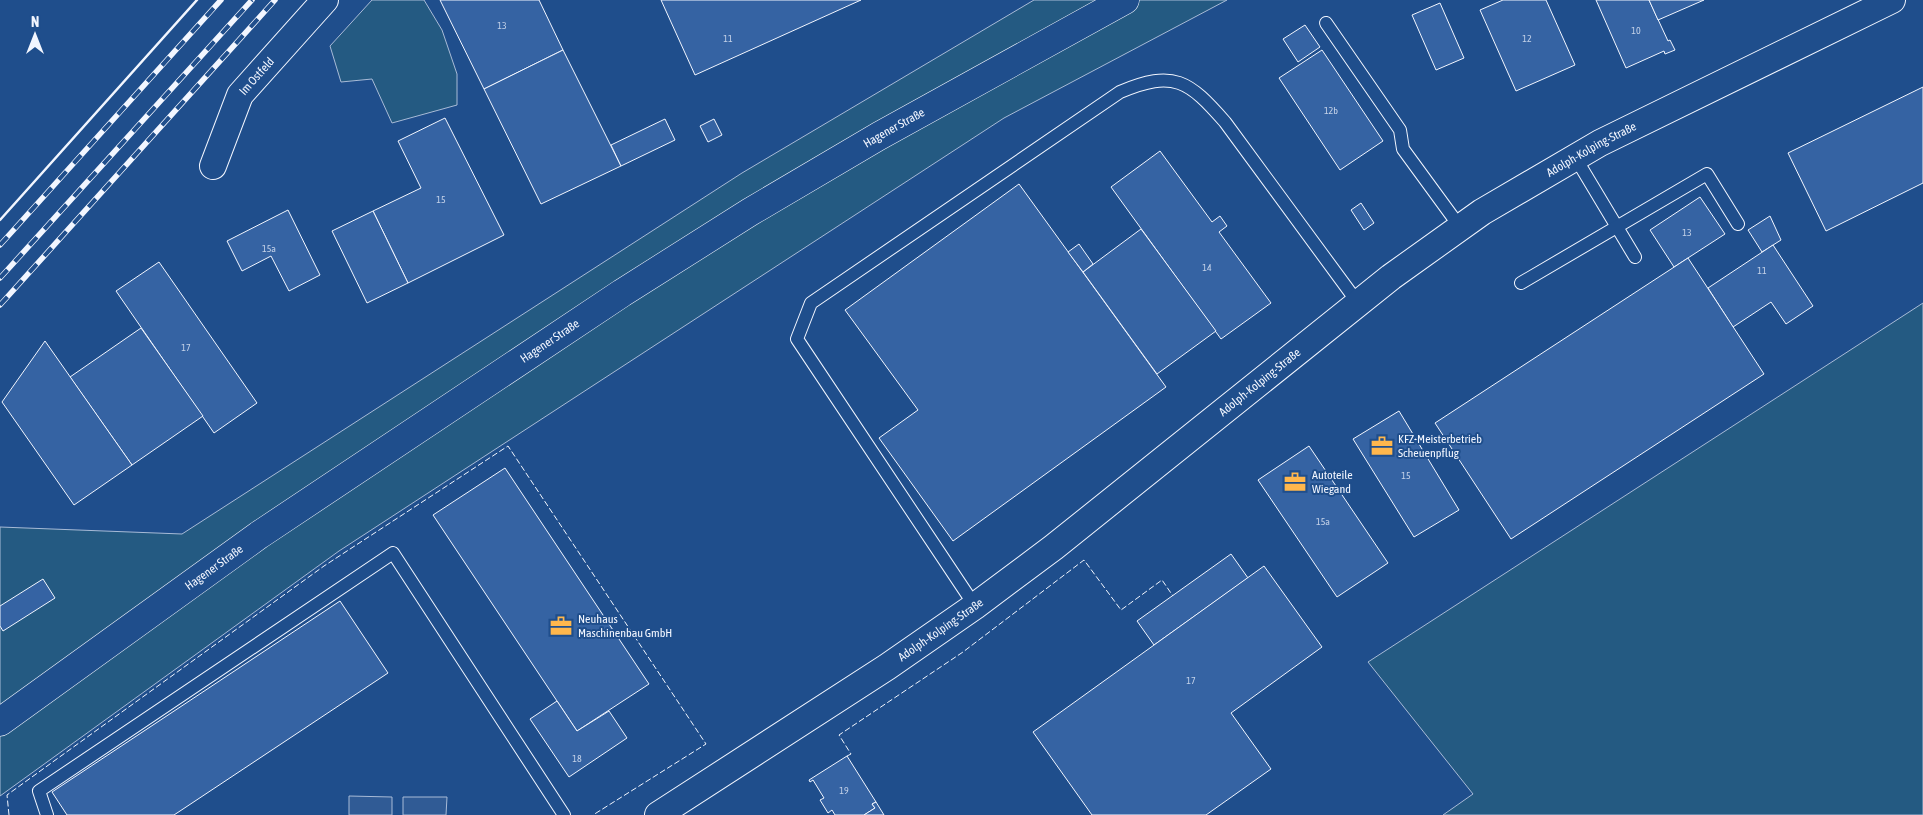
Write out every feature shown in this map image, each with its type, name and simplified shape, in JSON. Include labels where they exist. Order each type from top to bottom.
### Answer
[{"type":"main road","name":"Hagener Straße","points":[[0,722],[284,518],[622,292],[750,212],[879,136],[1125,0]]},
{"type":"street","name":"Im Ostfeld","points":[[212,166],[240,95],[325,0]]},
{"type":"street","name":"Adolph-Kolping-Straße","points":[[658,815],[887,667],[975,606],[1061,541],[1390,277],[1460,227],[1575,157],[1892,0]]},
{"type":"lane","points":[[1326,23],[1400,130],[1404,149],[1460,227]]},
{"type":"lane","points":[[975,606],[797,339],[811,303],[1120,92],[1143,82],[1174,80],[1188,87],[1215,111],[1358,303]]},
{"type":"lane","points":[[1575,157],[1634,257]]},
{"type":"lane","points":[[1520,283],[1707,174],[1738,224]]},
{"type":"lane","points":[[47,815],[39,792],[393,553],[558,813]]},
{"type":"shaded area","points":[[372,0],[424,0],[442,30],[457,74],[457,105],[392,123],[372,79],[341,82],[330,46]]},
{"type":"shaded area","points":[[1034,0],[1227,0],[1004,118],[339,551],[0,796],[0,527],[182,534],[742,173]]},
{"type":"shaded area","points":[[1923,303],[1923,815],[1443,815],[1473,794],[1368,662]]},
{"type":"shaded area","points":[[349,796],[392,797],[392,815],[349,815]]},
{"type":"shaded area","points":[[403,797],[447,797],[446,815],[403,815]]},
{"type":"building","points":[[440,0],[539,0],[563,50],[484,89]]},
{"type":"building","points":[[661,0],[861,0],[695,75]]},
{"type":"building","points":[[1503,0],[1546,0],[1575,65],[1516,91],[1480,10]]},
{"type":"building","points":[[1596,0],[1649,0],[1668,41],[1670,40],[1675,50],[1665,54],[1664,51],[1626,68]]},
{"type":"building","points":[[1649,0],[1704,0],[1658,20]]},
{"type":"building","points":[[1440,3],[1464,58],[1436,70],[1412,15]]},
{"type":"building","points":[[1305,25],[1320,47],[1298,62],[1283,39]]},
{"type":"building","points":[[563,50],[621,166],[541,204],[484,89]]},
{"type":"building","points":[[1322,50],[1383,141],[1340,170],[1279,78]]},
{"type":"building","points":[[1923,87],[1923,183],[1826,231],[1788,153]]},
{"type":"building","points":[[445,118],[504,235],[408,283],[373,211],[421,188],[398,141]]},
{"type":"building","points":[[665,119],[675,140],[621,166],[611,145]]},
{"type":"building","points":[[714,119],[722,135],[708,142],[700,126]]},
{"type":"building","points":[[1160,151],[1212,222],[1220,216],[1227,226],[1219,232],[1271,303],[1221,339],[1111,187]]},
{"type":"building","points":[[1019,184],[1166,387],[953,541],[879,438],[918,410],[845,310]]},
{"type":"building","points":[[1700,197],[1725,234],[1674,267],[1650,230]]},
{"type":"building","points":[[1361,203],[1374,223],[1364,230],[1351,210]]},
{"type":"building","points":[[288,210],[320,275],[289,291],[271,256],[242,271],[227,241]]},
{"type":"building","points":[[373,211],[408,283],[367,303],[332,231]]},
{"type":"building","points":[[1770,216],[1781,240],[1762,252],[1748,230]]},
{"type":"building","points":[[1141,229],[1216,331],[1157,374],[1083,272]]},
{"type":"building","points":[[1079,244],[1093,264],[1083,272],[1068,252]]},
{"type":"building","points":[[1773,245],[1813,306],[1786,324],[1771,302],[1733,327],[1708,288]]},
{"type":"building","points":[[1688,258],[1764,374],[1511,539],[1435,423]]},
{"type":"building","points":[[159,262],[257,403],[214,433],[116,291]]},
{"type":"building","points":[[141,328],[203,416],[132,465],[70,377]]},
{"type":"building","points":[[45,341],[132,465],[74,505],[2,402]]},
{"type":"building","points":[[1399,411],[1459,510],[1414,537],[1353,439]]},
{"type":"building","points":[[1309,446],[1388,563],[1337,597],[1258,480]]},
{"type":"building","points":[[505,468],[649,684],[577,731],[433,515]]},
{"type":"building","points":[[1231,554],[1248,578],[1154,645],[1137,621]]},
{"type":"building","points":[[1264,566],[1322,647],[1231,713],[1271,769],[1206,815],[1092,815],[1033,732]]},
{"type":"building","points":[[43,579],[55,598],[3,631],[0,626],[0,606]]},
{"type":"building","points":[[340,601],[388,673],[174,815],[67,815],[52,792]]},
{"type":"building","points":[[557,701],[577,731],[609,711],[627,738],[569,777],[530,719]]},
{"type":"building","points":[[847,756],[876,802],[872,804],[875,808],[864,815],[835,815],[832,810],[828,813],[820,800],[824,798],[813,780],[810,782],[809,780]]},
{"type":"building","points":[[876,802],[884,815],[864,815],[875,808],[872,804]]},
{"type":"railway","points":[[0,245],[221,0]]},
{"type":"railway","points":[[0,278],[252,0]]},
{"type":"railway","points":[[0,305],[275,0]]},
{"type":"fence","points":[[9,815],[7,795],[324,566],[508,446],[706,744],[593,815]]},
{"type":"fence","points":[[847,756],[851,754],[839,735],[963,652],[1084,560],[1121,610],[1162,580],[1173,596]]},
{"type":"wall","points":[[0,220],[197,0]]},
{"type":"place","name":"KFZ-Meisterbetrieb Scheuenpflug","points":[[1382,446]]},
{"type":"place","name":"Autoteile Wiegand","points":[[1295,482]]},
{"type":"place","name":"Neuhaus Maschinenbau GmbH","points":[[561,626]]}]
